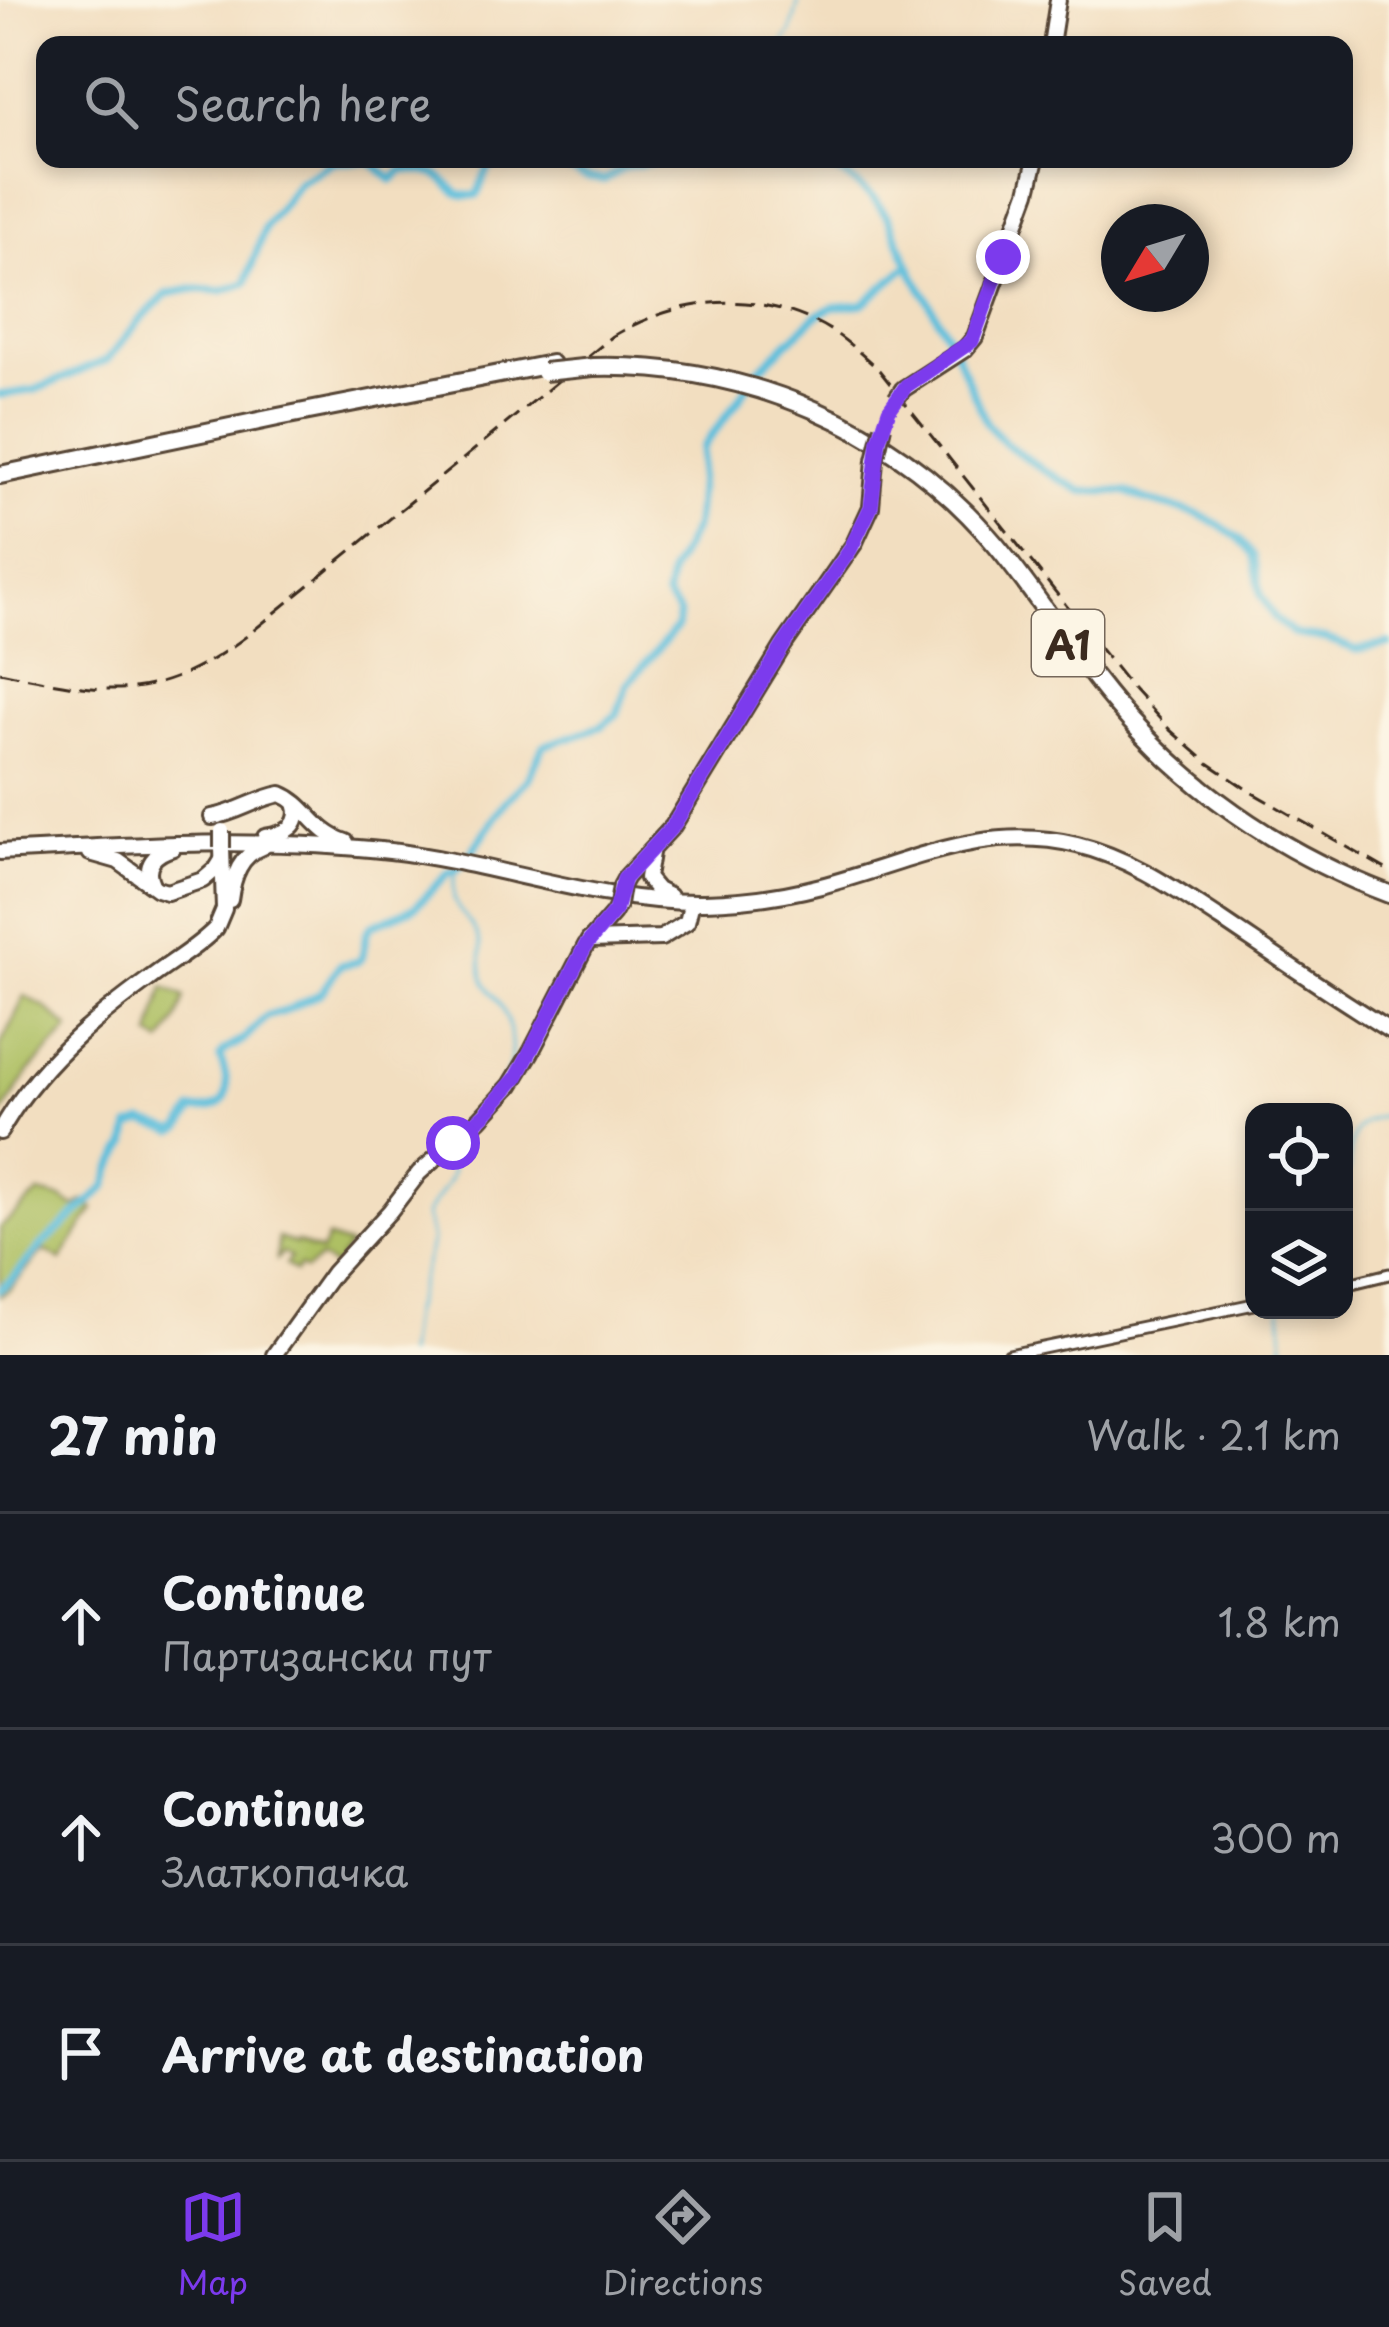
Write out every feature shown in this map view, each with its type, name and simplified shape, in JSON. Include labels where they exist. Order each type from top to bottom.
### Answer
[{"type":"highway","name":"A1","points":[[0,479],[547,368],[593,364],[670,370],[748,382],[798,396],[899,448],[928,470],[988,527],[1128,709],[1225,800],[1268,828],[1389,890]]},
{"type":"main road","points":[[1052,36],[1058,0]]},
{"type":"main road","points":[[274,1355],[333,1273],[418,1173],[486,1113],[517,1077],[624,890],[673,826],[785,643],[857,539],[871,507],[883,426],[900,394],[974,339],[1034,168]]},
{"type":"main road","points":[[201,883],[223,840],[275,794],[292,799],[336,839],[686,905],[781,896],[987,839],[1062,842],[1109,855],[1154,877],[1389,1030]]},
{"type":"main road","points":[[0,852],[195,843],[287,831],[298,817],[292,799]]},
{"type":"main road","points":[[223,840],[392,851]]},
{"type":"main road","points":[[211,934],[222,919],[223,840]]},
{"type":"main road","points":[[155,887],[148,874],[152,860],[164,850],[195,843]]},
{"type":"main road","points":[[0,1127],[69,1041],[220,926],[227,915],[234,877],[246,857],[264,846],[298,844]]},
{"type":"main road","points":[[0,1127],[27,1082],[56,1048],[105,1005],[205,932],[217,919],[222,899],[215,887],[201,883],[171,892],[155,887],[118,861],[56,849]]},
{"type":"main road","points":[[624,890],[644,891],[651,853]]},
{"type":"main road","points":[[648,879],[662,894],[686,905]]},
{"type":"main road","points":[[600,935],[664,937],[687,922],[686,905]]},
{"type":"street","points":[[1353,1283],[1389,1274]]},
{"type":"street","points":[[1009,1355],[1245,1306]]},
{"type":"green space","points":[[164,987],[185,997],[162,1043],[151,1036]]},
{"type":"green space","points":[[25,996],[70,1029],[29,1072],[0,1117],[0,1046]]},
{"type":"green space","points":[[39,1193],[75,1207],[83,1201],[94,1209],[61,1260],[44,1250],[0,1296],[0,1228]]},
{"type":"green space","points":[[278,1238],[321,1252],[327,1238],[349,1246],[334,1267],[320,1258],[295,1272],[285,1264],[291,1258],[283,1253],[277,1259]]},
{"type":"waterway","points":[[788,36],[799,0]]},
{"type":"waterway","points":[[0,395],[35,390],[107,360],[167,294],[222,291],[246,283],[265,227],[299,182],[323,168]]},
{"type":"waterway","points":[[378,168],[392,180],[403,170],[430,173],[468,196],[477,195],[489,168]]},
{"type":"waterway","points":[[567,168],[604,180],[624,168]]},
{"type":"waterway","points":[[832,168],[873,198],[888,217],[987,424],[1006,444],[1082,491],[1127,492],[1218,524],[1254,556],[1261,595],[1275,619],[1293,634],[1357,650],[1389,644]]},
{"type":"waterway","points":[[0,1289],[106,1187],[130,1127],[144,1122],[175,1131],[193,1110],[222,1101],[227,1087],[220,1057],[224,1051],[267,1016],[321,993],[340,965],[362,958],[371,926],[415,907],[456,870],[506,801],[528,779],[543,746],[602,726],[617,714],[627,685],[677,627],[679,613],[666,597],[671,572],[695,526],[702,448],[756,372],[817,315],[833,307],[863,304],[909,265]]},
{"type":"waterway","points":[[443,1141],[501,1085],[511,1055],[507,1022],[483,977],[479,939],[455,902],[456,870]]},
{"type":"waterway","points":[[1353,1140],[1367,1121],[1389,1115]]},
{"type":"waterway","points":[[406,1355],[411,1315],[432,1240],[426,1215],[449,1179],[449,1155]]},
{"type":"waterway","points":[[1282,1319],[1285,1355]]},
{"type":"railway","points":[[0,672],[101,689],[157,684],[185,674],[248,635],[613,336],[685,307],[735,302],[761,305],[821,325],[879,370],[1170,730],[1251,792],[1389,871]]},
{"type":"route","points":[[453,1143],[517,1077],[586,945],[615,911],[624,879],[673,826],[785,643],[850,550],[871,507],[879,440],[889,410],[906,386],[972,341],[1003,257]]}]
